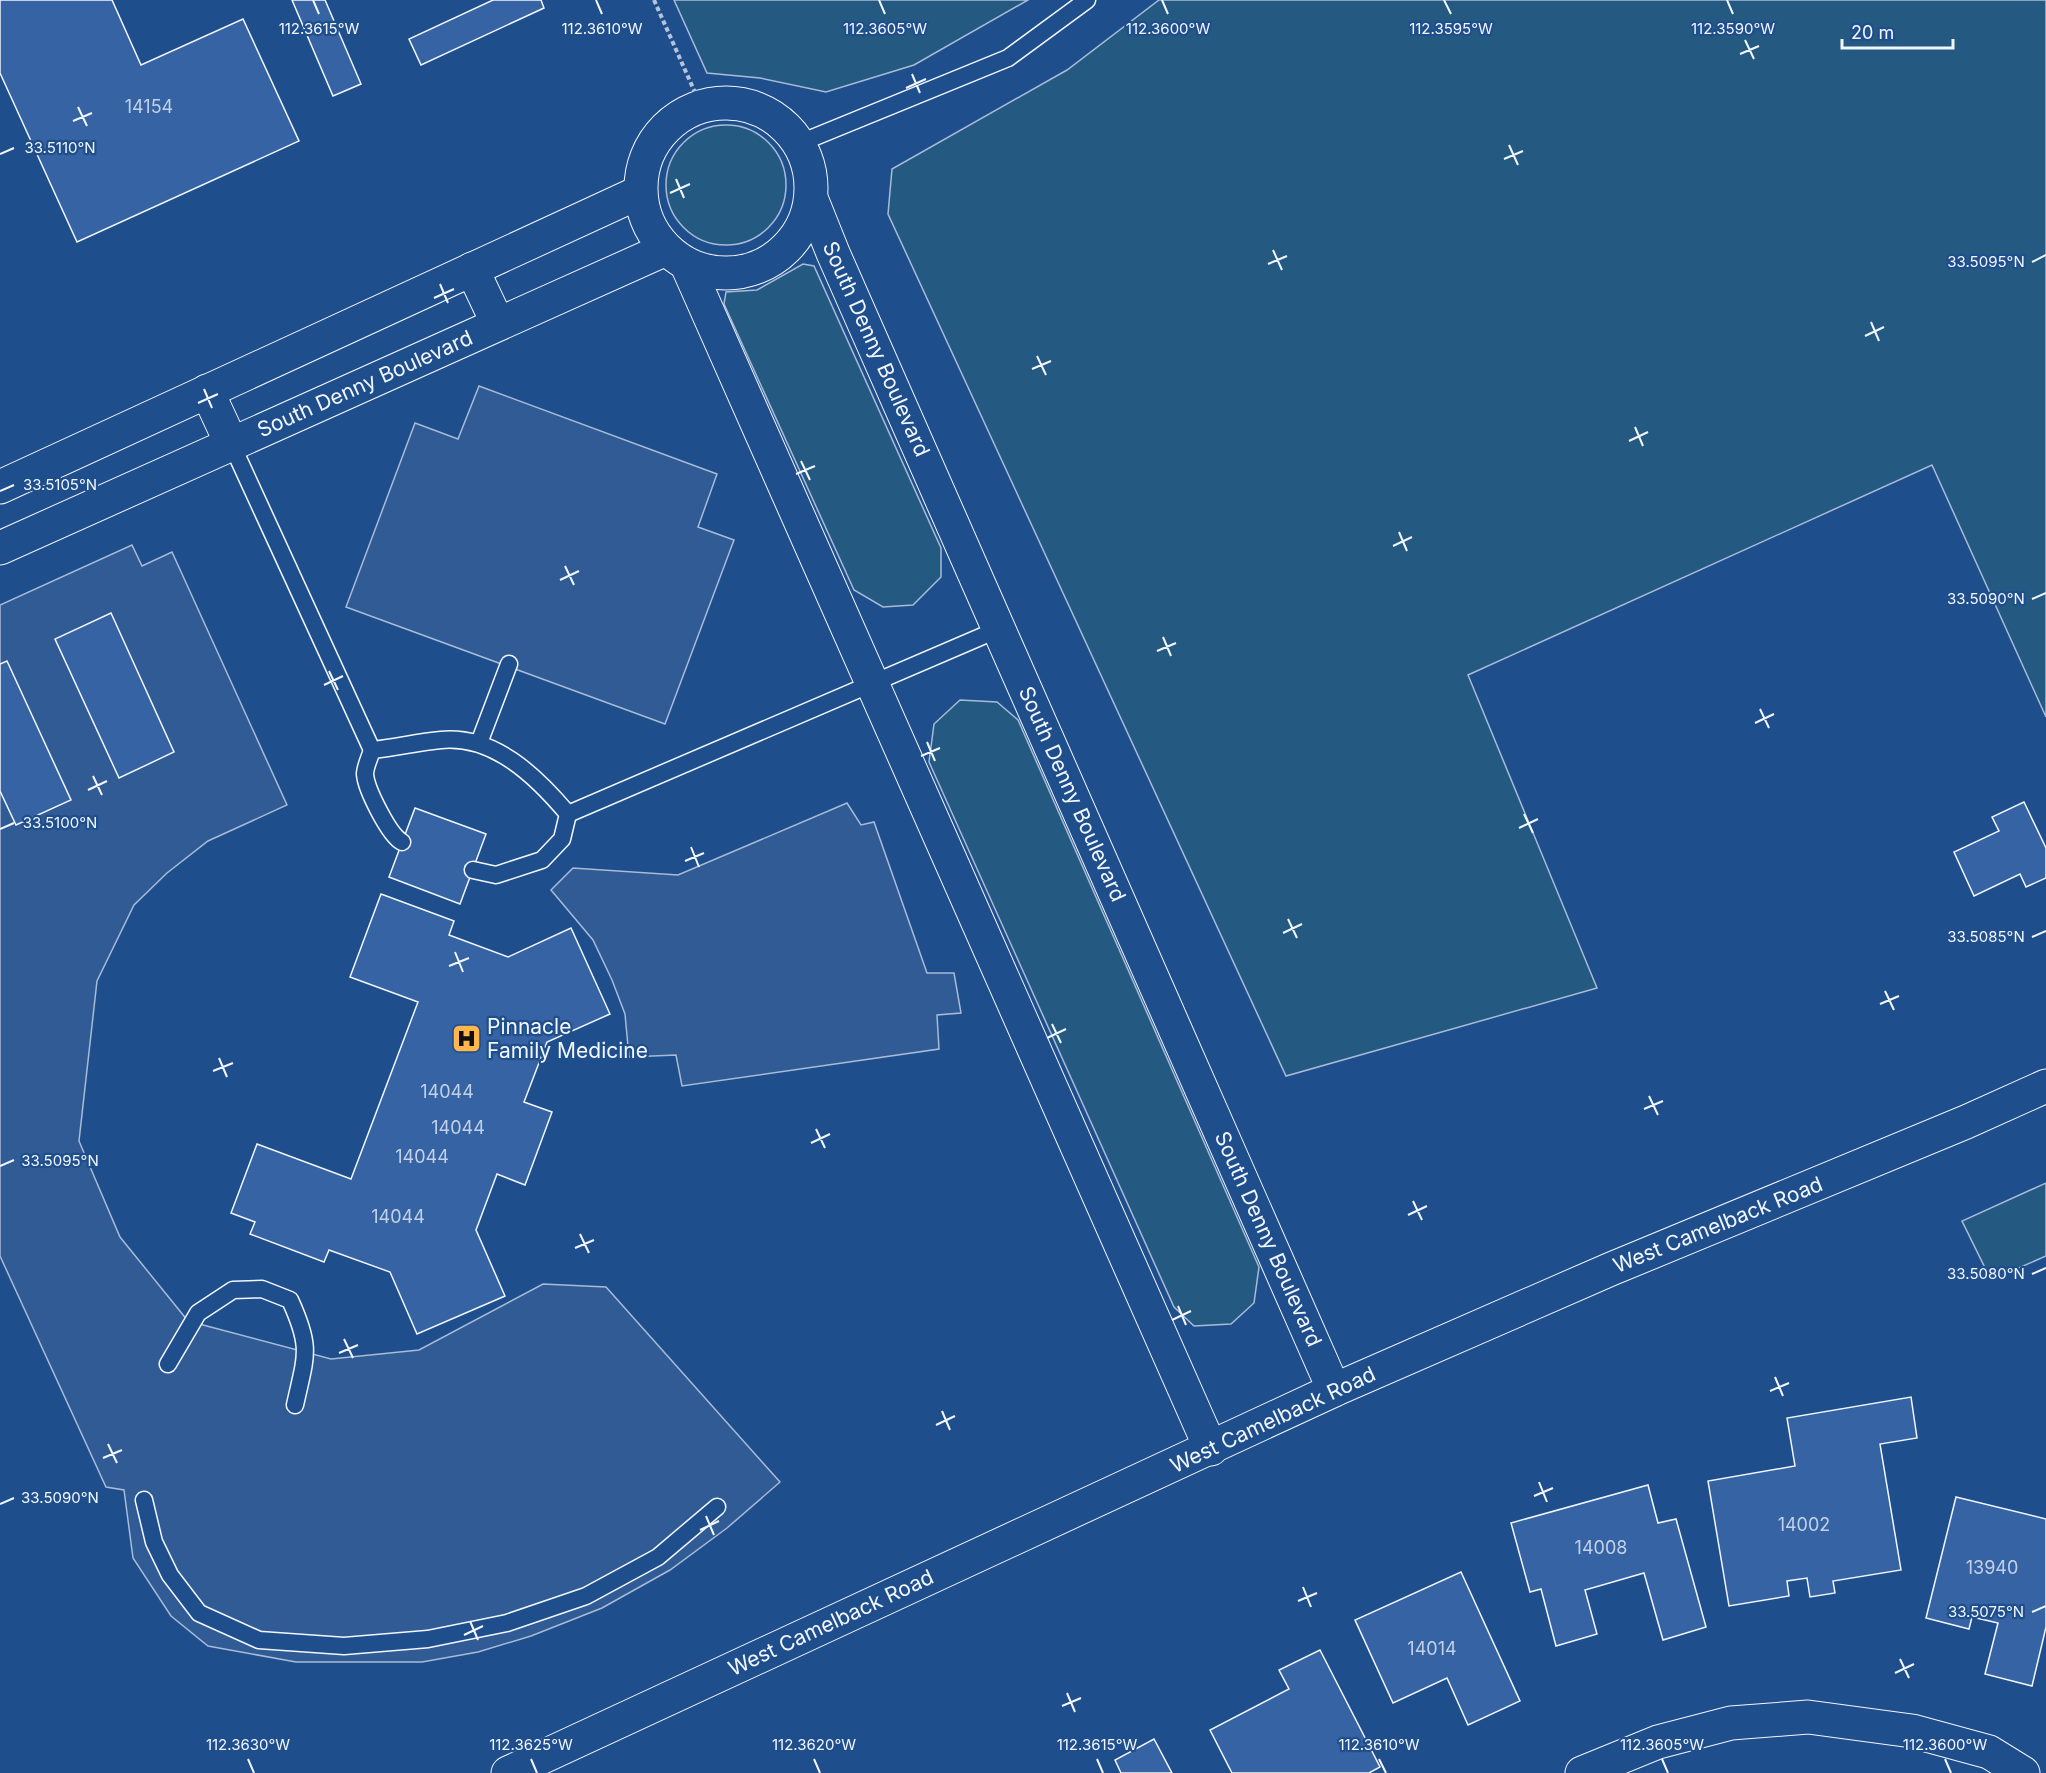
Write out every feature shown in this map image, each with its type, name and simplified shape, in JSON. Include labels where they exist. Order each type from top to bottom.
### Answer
[{"type":"street","name":"South Denny Boulevard","points":[[0,548],[498,324],[677,257],[723,273],[741,272],[766,263],[788,246],[804,224],[811,198],[810,170],[800,143],[781,122],[757,108],[729,102],[701,106],[675,118],[656,139],[643,164],[640,192],[643,213],[652,233],[677,257],[872,684],[1211,1449]]},
{"type":"street","points":[[0,487],[640,192]]},
{"type":"street","name":"South Denny Boulevard","points":[[811,198],[1334,1390]]},
{"type":"street","name":"South Denny Boulevard","points":[[472,269],[498,324]]},
{"type":"street","name":"South Denny Boulevard","points":[[207,391],[232,445]]},
{"type":"street","name":"West Camelback Road","points":[[508,1773],[1334,1390],[1611,1269],[1966,1122],[2046,1086]]},
{"type":"street","points":[[1581,1773],[1658,1742],[1731,1723],[1808,1717],[1912,1731],[1989,1752],[2023,1773]]},
{"type":"lane","points":[[800,143],[1008,58],[1086,0]]},
{"type":"lane","points":[[232,445],[372,750],[365,774],[378,810],[396,839],[402,842]]},
{"type":"lane","points":[[568,814],[999,628]]},
{"type":"lane","points":[[479,742],[509,663]]},
{"type":"lane","points":[[372,750],[442,740],[479,742],[523,767],[568,814]]},
{"type":"lane","points":[[473,870],[496,875],[542,860],[562,839],[568,814]]},
{"type":"lane","points":[[168,1364],[198,1313],[233,1290],[262,1289],[290,1300],[303,1329],[307,1350],[295,1405]]},
{"type":"lane","points":[[144,1500],[154,1542],[170,1575],[199,1612],[259,1640],[344,1646],[428,1639],[507,1623],[586,1596],[658,1557],[717,1507]]},
{"type":"path","points":[[654,0],[701,106]]},
{"type":"shaded area","points":[[674,0],[1028,0],[914,65],[826,92],[760,78],[707,73]]},
{"type":"shaded area","points":[[1159,0],[2046,0],[2046,717],[1932,465],[1468,675],[1597,988],[1286,1076],[888,214],[892,169],[1067,70]]},
{"type":"shaded area","points":[[726,125],[749,130],[768,143],[781,162],[786,185],[781,208],[768,227],[749,240],[726,245],[703,240],[684,227],[671,208],[666,185],[671,162],[684,143],[703,130]]},
{"type":"shaded area","points":[[803,264],[814,266],[941,548],[941,577],[913,605],[883,607],[854,590],[724,304],[726,292],[757,290]]},
{"type":"shaded area","points":[[479,386],[717,474],[698,527],[734,540],[665,724],[346,607],[415,423],[458,439]]},
{"type":"shaded area","points":[[132,545],[142,566],[172,552],[287,805],[208,841],[167,873],[134,905],[97,981],[79,1141],[120,1237],[188,1321],[331,1359],[419,1350],[543,1284],[606,1287],[780,1482],[727,1528],[670,1570],[602,1608],[531,1636],[478,1652],[422,1662],[296,1662],[208,1646],[171,1616],[133,1558],[124,1490],[106,1487],[0,1256],[0,605]]},
{"type":"shaded area","points":[[960,700],[997,702],[1018,720],[1259,1267],[1254,1303],[1231,1324],[1194,1326],[1174,1307],[929,762],[934,724]]},
{"type":"shaded area","points":[[847,803],[861,825],[874,822],[927,973],[954,973],[961,1013],[937,1015],[939,1049],[682,1086],[676,1055],[629,1057],[625,1014],[612,980],[593,940],[551,890],[573,868],[678,875]]},
{"type":"shaded area","points":[[2046,1183],[2046,1256],[1991,1280],[1962,1221]]},
{"type":"building","points":[[0,0],[112,0],[141,65],[243,19],[299,141],[77,242],[0,73]]},
{"type":"building","points":[[292,0],[325,0],[361,84],[333,96]]},
{"type":"building","points":[[493,0],[541,0],[544,8],[421,65],[409,39]]},
{"type":"building","points":[[111,613],[174,752],[119,778],[55,639]]},
{"type":"building","points":[[7,661],[71,800],[16,825],[0,791],[0,664]]},
{"type":"building","points":[[2024,802],[2046,848],[2046,878],[2026,887],[2020,874],[1974,896],[1954,852],[1999,831],[1992,817]]},
{"type":"building","points":[[415,808],[486,834],[460,904],[389,877]]},
{"type":"building","points":[[381,894],[454,921],[449,935],[508,957],[571,928],[610,1014],[547,1042],[524,1102],[552,1112],[525,1185],[497,1174],[476,1230],[505,1296],[417,1334],[390,1272],[329,1250],[324,1262],[250,1234],[255,1222],[231,1213],[257,1144],[351,1179],[418,1002],[350,977]]},
{"type":"building","points":[[1911,1397],[1917,1438],[1880,1444],[1901,1570],[1833,1581],[1835,1593],[1810,1597],[1807,1578],[1787,1581],[1789,1596],[1729,1606],[1708,1481],[1795,1466],[1787,1418]]},
{"type":"building","points":[[1648,1485],[1658,1523],[1676,1519],[1706,1627],[1663,1640],[1644,1573],[1585,1590],[1597,1634],[1556,1646],[1541,1589],[1530,1592],[1511,1523]]},
{"type":"building","points":[[1956,1497],[2046,1519],[2046,1627],[2032,1686],[1985,1674],[1998,1623],[1972,1617],[1969,1629],[1926,1618]]},
{"type":"building","points":[[1461,1572],[1520,1701],[1468,1725],[1447,1678],[1393,1703],[1355,1620]]},
{"type":"building","points":[[1320,1650],[1380,1767],[1369,1773],[1232,1773],[1210,1730],[1289,1689],[1279,1670]]},
{"type":"building","points":[[1154,1739],[1172,1773],[1121,1773],[1115,1760]]},
{"type":"place","name":"Pinnacle Family Medicine","points":[[466,1039]]}]
